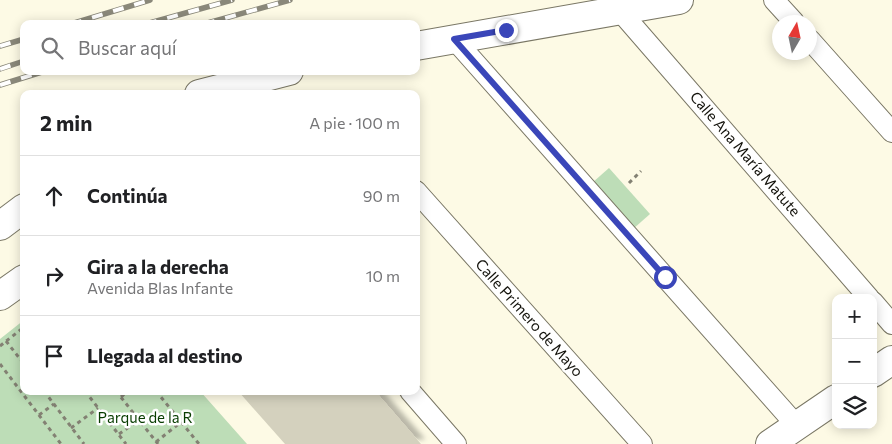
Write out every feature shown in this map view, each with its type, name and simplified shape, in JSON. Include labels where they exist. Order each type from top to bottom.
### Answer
[{"type":"street","points":[[420,45],[679,0]]},
{"type":"street","points":[[774,0],[788,15]]},
{"type":"street","name":"Calle Ana María Matute","points":[[620,11],[867,294]]},
{"type":"street","points":[[454,39],[797,426]]},
{"type":"street","points":[[817,48],[892,132]]},
{"type":"street","points":[[215,90],[273,75]]},
{"type":"street","points":[[277,90],[298,75]]},
{"type":"street","name":"Calle Primero de Mayo","points":[[420,196],[642,444]]},
{"type":"street","points":[[0,226],[20,211]]},
{"type":"street","points":[[0,296],[20,282]]},
{"type":"street","points":[[877,307],[892,324]]},
{"type":"street","points":[[877,370],[892,360]]},
{"type":"street","points":[[413,395],[456,444]]},
{"type":"street","points":[[770,444],[832,402]]},
{"type":"path","points":[[629,183],[641,171]]},
{"type":"path","points":[[0,346],[20,330]]},
{"type":"path","points":[[6,341],[20,359]]},
{"type":"path","points":[[0,364],[20,390]]},
{"type":"path","points":[[24,395],[61,444]]},
{"type":"path","points":[[47,395],[84,444]]},
{"type":"path","points":[[88,395],[126,444]]},
{"type":"path","points":[[123,395],[121,397],[157,443],[181,422]]},
{"type":"path","points":[[159,395],[199,444]]},
{"type":"path","points":[[39,415],[54,404]]},
{"type":"path","points":[[71,428],[98,408]]},
{"type":"path","points":[[119,434],[139,420]]},
{"type":"green space","points":[[609,168],[650,214],[633,229],[592,183]]},
{"type":"green space","name":"Parque de la R","points":[[20,323],[20,395],[204,395],[247,444],[0,444],[0,339]]},
{"type":"building","points":[[242,395],[378,395],[421,444],[285,444]]},
{"type":"railway","points":[[84,20],[150,0]]},
{"type":"railway","points":[[160,20],[232,0]]},
{"type":"railway","points":[[218,20],[290,0]]},
{"type":"railway","points":[[0,46],[20,40]]},
{"type":"railway","points":[[0,69],[20,62]]},
{"type":"railway","points":[[0,85],[32,75]]},
{"type":"route","points":[[506,30],[454,39],[665,277]]}]
